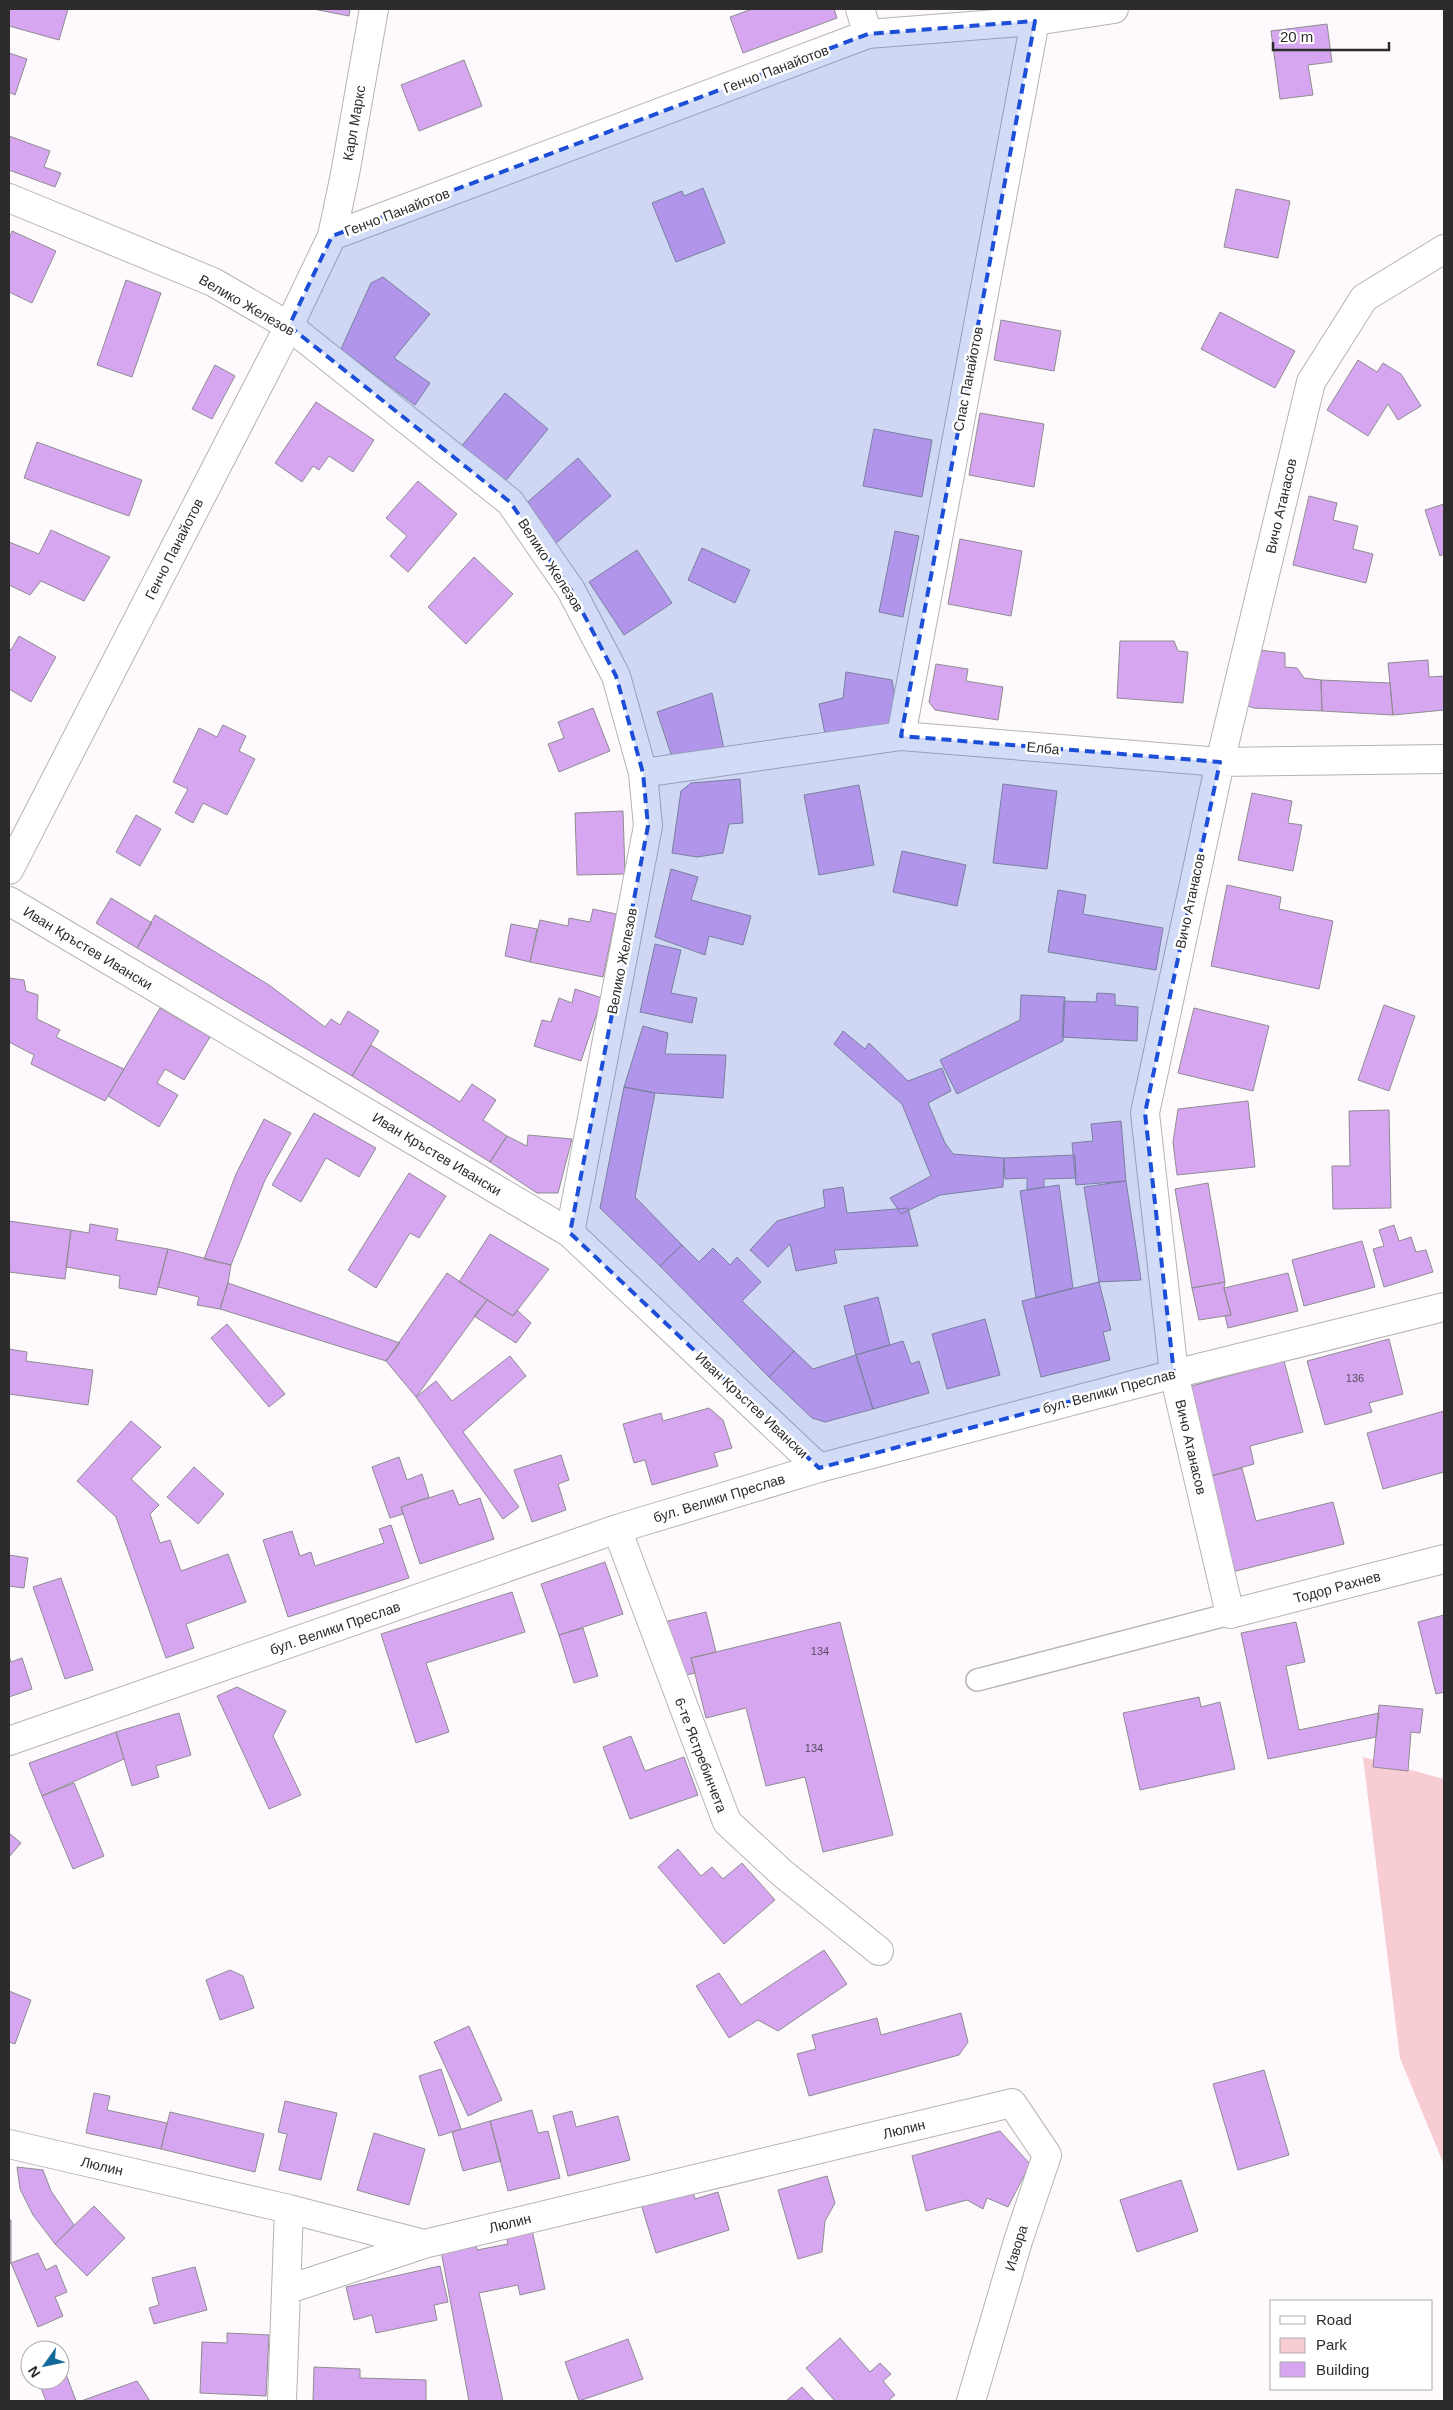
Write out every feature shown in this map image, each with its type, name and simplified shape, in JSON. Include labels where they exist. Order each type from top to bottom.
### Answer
[{"type":"street","name":"Карл Маркс","points":[[332,236],[346,174],[374,9]]},
{"type":"street","name":"Генчо Панайотов","points":[[9,870],[289,326],[332,236],[864,22],[1035,21],[1114,9]]},
{"type":"street","name":"Спас Панайотов","points":[[901,736],[1035,21]]},
{"type":"street","name":"Велико Железов","points":[[9,198],[213,282],[289,326],[510,502],[571,590],[616,676],[643,774],[648,826],[570,1233]]},
{"type":"street","name":"Вичо Атанасов","points":[[1230,1614],[1174,1374],[1145,1113],[1220,762],[1311,382],[1364,298],[1444,249]]},
{"type":"street","name":"Елба","points":[[643,774],[901,736],[1220,762],[1444,759]]},
{"type":"street","name":"Иван Кръстев Ивански","points":[[9,901],[570,1233],[819,1468]]},
{"type":"street","name":"бул. Велики Преслав","points":[[10,1742],[617,1529],[819,1468],[1174,1374],[1444,1307]]},
{"type":"street","name":"6-те Ястребинчета","points":[[617,1529],[727,1822],[782,1873],[879,1951]]},
{"type":"street","name":"Тодор Рахнев","points":[[1230,1614],[1444,1559]]},
{"type":"street","name":"Люлин","points":[[9,2144],[289,2209],[424,2244],[1012,2103]]},
{"type":"street","name":"Извора","points":[[971,2401],[1018,2241],[1047,2155],[1012,2103]]},
{"type":"street","points":[[282,2401],[289,2209]]},
{"type":"street","points":[[286,2290],[424,2244]]},
{"type":"lane","points":[[977,1680],[1230,1614]]},
{"type":"highlighted area","points":[[1035,21],[901,736],[1220,762],[1145,1113],[1174,1374],[819,1468],[570,1233],[648,826],[643,773],[616,676],[571,590],[510,502],[289,326],[332,236],[868,34]]},
{"type":"green space","points":[[1363,1757],[1444,1779],[1444,2165],[1400,2058]]},
{"type":"building","points":[[9,9],[68,9],[59,40],[9,26]]},
{"type":"building","points":[[313,9],[350,9],[349,16]]},
{"type":"building","points":[[752,9],[834,9],[837,18],[743,53],[730,17]]},
{"type":"building","points":[[1327,24],[1332,62],[1308,65],[1313,95],[1280,99],[1271,31]]},
{"type":"building","points":[[9,53],[27,59],[15,95],[9,92]]},
{"type":"building","points":[[464,60],[482,106],[419,131],[401,85]]},
{"type":"building","points":[[9,136],[50,151],[44,167],[61,173],[55,187],[9,170]]},
{"type":"building","points":[[703,188],[725,243],[676,262],[652,203],[682,191],[684,196]]},
{"type":"building","points":[[1236,189],[1290,201],[1278,258],[1224,247]]},
{"type":"building","points":[[12,231],[56,251],[32,303],[9,292],[9,239]]},
{"type":"building","points":[[383,277],[430,314],[394,358],[430,383],[415,405],[341,349],[371,283]]},
{"type":"building","points":[[126,280],[161,293],[132,377],[97,365]]},
{"type":"building","points":[[1220,312],[1295,351],[1275,388],[1201,349]]},
{"type":"building","points":[[1001,320],[1061,331],[1054,371],[994,360]]},
{"type":"building","points":[[1358,360],[1377,372],[1383,363],[1401,374],[1421,406],[1398,420],[1388,404],[1368,436],[1327,410]]},
{"type":"building","points":[[215,365],[235,376],[212,419],[192,409]]},
{"type":"building","points":[[505,393],[548,429],[503,484],[460,448]]},
{"type":"building","points":[[316,402],[374,440],[353,472],[329,456],[319,470],[313,466],[302,482],[275,463]]},
{"type":"building","points":[[980,413],[1044,424],[1034,487],[969,475]]},
{"type":"building","points":[[874,429],[932,440],[922,497],[863,486]]},
{"type":"building","points":[[37,442],[142,480],[129,516],[24,478]]},
{"type":"building","points":[[578,458],[611,496],[555,544],[522,507]]},
{"type":"building","points":[[418,481],[457,514],[408,572],[390,556],[407,536],[386,518]]},
{"type":"building","points":[[1309,496],[1337,503],[1333,520],[1358,526],[1353,549],[1373,554],[1366,583],[1293,565]]},
{"type":"building","points":[[1444,504],[1444,554],[1440,556],[1425,510]]},
{"type":"building","points":[[51,530],[110,557],[84,601],[41,581],[30,595],[9,585],[9,542],[39,554]]},
{"type":"building","points":[[895,531],[919,536],[903,617],[879,612]]},
{"type":"building","points":[[960,539],[1022,551],[1011,616],[948,604]]},
{"type":"building","points":[[702,548],[750,570],[735,603],[688,580]]},
{"type":"building","points":[[637,550],[672,603],[624,635],[589,582]]},
{"type":"building","points":[[474,557],[513,594],[466,644],[428,607]]},
{"type":"building","points":[[19,636],[56,657],[31,702],[9,689],[9,649],[11,650]]},
{"type":"building","points":[[1120,641],[1174,641],[1178,651],[1188,652],[1183,703],[1117,698]]},
{"type":"building","points":[[1258,650],[1285,653],[1285,667],[1297,668],[1304,678],[1321,680],[1322,711],[1253,708],[1246,705]]},
{"type":"building","points":[[1428,660],[1429,677],[1444,676],[1444,710],[1393,715],[1388,663]]},
{"type":"building","points":[[936,664],[968,669],[966,681],[1003,687],[998,720],[935,710],[929,702]]},
{"type":"building","points":[[846,672],[892,680],[901,736],[827,744],[819,704],[843,698]]},
{"type":"building","points":[[1321,680],[1390,683],[1393,715],[1322,711]]},
{"type":"building","points":[[712,693],[726,758],[675,766],[657,712]]},
{"type":"building","points":[[593,708],[610,751],[559,772],[548,744],[564,738],[558,722]]},
{"type":"building","points":[[223,725],[246,736],[239,751],[255,759],[227,815],[203,803],[193,823],[175,813],[188,789],[173,782],[199,728],[217,737]]},
{"type":"building","points":[[740,779],[743,823],[729,824],[723,853],[697,857],[672,853],[681,791],[691,783]]},
{"type":"building","points":[[1003,784],[1057,791],[1047,869],[993,863]]},
{"type":"building","points":[[859,785],[874,865],[819,875],[804,795]]},
{"type":"building","points":[[1252,793],[1292,801],[1288,823],[1302,825],[1293,871],[1238,860]]},
{"type":"building","points":[[623,811],[625,874],[577,875],[575,813]]},
{"type":"building","points":[[136,815],[161,829],[140,866],[116,852]]},
{"type":"building","points":[[902,851],[966,865],[957,906],[893,892]]},
{"type":"building","points":[[671,869],[698,877],[691,900],[751,916],[743,945],[709,936],[705,955],[655,937]]},
{"type":"building","points":[[1227,885],[1281,897],[1279,909],[1333,921],[1319,989],[1211,966]]},
{"type":"building","points":[[1058,890],[1086,895],[1083,914],[1163,928],[1156,970],[1048,952]]},
{"type":"building","points":[[111,898],[152,923],[137,948],[96,923]]},
{"type":"building","points":[[593,909],[616,914],[603,977],[530,962],[540,920],[568,926],[569,918],[590,922]]},
{"type":"building","points":[[155,915],[269,985],[325,1027],[331,1019],[340,1025],[348,1011],[379,1031],[352,1076],[137,948]]},
{"type":"building","points":[[511,924],[537,929],[530,962],[505,956]]},
{"type":"building","points":[[655,944],[681,950],[671,993],[697,998],[692,1023],[640,1012]]},
{"type":"building","points":[[9,978],[24,980],[26,991],[38,995],[37,1019],[60,1030],[56,1037],[124,1069],[105,1101],[31,1064],[34,1055],[9,1042]]},
{"type":"building","points":[[575,989],[602,998],[581,1061],[534,1046],[542,1020],[551,1022],[559,998],[572,1003]]},
{"type":"building","points":[[1097,993],[1115,994],[1115,1005],[1138,1007],[1137,1041],[1062,1037],[1064,1001],[1096,1002]]},
{"type":"building","points":[[1021,995],[1065,997],[1063,1041],[957,1094],[940,1060],[1020,1020]]},
{"type":"building","points":[[1384,1005],[1415,1016],[1389,1091],[1358,1080]]},
{"type":"building","points":[[160,1008],[210,1037],[184,1080],[165,1069],[157,1083],[178,1095],[159,1127],[108,1096]]},
{"type":"building","points":[[1194,1008],[1269,1026],[1253,1091],[1178,1073]]},
{"type":"building","points":[[643,1026],[668,1033],[665,1054],[726,1055],[723,1098],[655,1093],[624,1087]]},
{"type":"building","points":[[843,1031],[865,1049],[869,1043],[908,1081],[942,1068],[951,1091],[928,1103],[945,1143],[953,1154],[1004,1158],[1003,1187],[940,1195],[901,1214],[890,1198],[931,1176],[902,1104],[834,1044]]},
{"type":"building","points":[[371,1045],[460,1102],[472,1084],[496,1100],[483,1120],[507,1136],[490,1162],[352,1076]]},
{"type":"building","points":[[624,1087],[655,1093],[635,1197],[682,1245],[660,1266],[600,1208]]},
{"type":"building","points":[[1248,1101],[1255,1167],[1177,1175],[1173,1142],[1178,1109]]},
{"type":"building","points":[[1389,1110],[1391,1208],[1333,1209],[1332,1166],[1350,1166],[1349,1111]]},
{"type":"building","points":[[314,1113],[376,1148],[359,1177],[326,1158],[301,1202],[272,1185]]},
{"type":"building","points":[[264,1119],[291,1133],[265,1180],[231,1265],[204,1259],[236,1174]]},
{"type":"building","points":[[1121,1121],[1126,1181],[1076,1185],[1072,1143],[1093,1141],[1091,1124]]},
{"type":"building","points":[[528,1135],[572,1139],[558,1193],[537,1193],[490,1162],[507,1136],[527,1146]]},
{"type":"building","points":[[1075,1155],[1076,1178],[1044,1179],[1044,1187],[1027,1190],[1027,1178],[1005,1179],[1004,1158]]},
{"type":"building","points":[[409,1173],[446,1196],[419,1238],[410,1233],[376,1288],[348,1270]]},
{"type":"building","points":[[1126,1181],[1141,1280],[1099,1282],[1084,1187]]},
{"type":"building","points":[[1208,1183],[1225,1282],[1192,1288],[1175,1189]]},
{"type":"building","points":[[1059,1185],[1073,1288],[1036,1298],[1020,1191]]},
{"type":"building","points":[[843,1187],[847,1213],[908,1208],[918,1246],[834,1250],[837,1263],[796,1271],[790,1244],[768,1267],[750,1250],[777,1221],[825,1207],[823,1190]]},
{"type":"building","points":[[9,1221],[71,1230],[65,1279],[9,1272]]},
{"type":"building","points":[[90,1224],[118,1229],[116,1240],[168,1249],[156,1295],[119,1288],[120,1276],[66,1267],[71,1230],[89,1233]]},
{"type":"building","points":[[1394,1225],[1399,1241],[1411,1237],[1416,1252],[1426,1250],[1433,1272],[1384,1287],[1373,1249],[1384,1246],[1379,1230]]},
{"type":"building","points":[[490,1234],[549,1269],[513,1316],[459,1282]]},
{"type":"building","points":[[1362,1241],[1375,1287],[1304,1306],[1292,1260]]},
{"type":"building","points":[[682,1245],[699,1262],[713,1248],[730,1265],[737,1257],[761,1282],[742,1301],[794,1351],[769,1377],[660,1266]]},
{"type":"building","points":[[168,1249],[231,1265],[220,1309],[197,1305],[199,1297],[158,1287]]},
{"type":"building","points":[[447,1273],[487,1300],[416,1397],[386,1361]]},
{"type":"building","points":[[1288,1273],[1298,1311],[1228,1328],[1225,1316],[1231,1315],[1224,1288]]},
{"type":"building","points":[[1099,1282],[1111,1330],[1103,1332],[1110,1360],[1041,1377],[1022,1301]]},
{"type":"building","points":[[1225,1282],[1224,1288],[1231,1315],[1199,1320],[1192,1288]]},
{"type":"building","points":[[228,1283],[400,1343],[386,1361],[220,1309]]},
{"type":"building","points":[[878,1297],[890,1345],[856,1355],[844,1306]]},
{"type":"building","points":[[487,1300],[513,1316],[517,1310],[531,1323],[516,1343],[474,1316]]},
{"type":"building","points":[[985,1319],[1000,1375],[947,1389],[932,1334]]},
{"type":"building","points":[[227,1324],[285,1394],[269,1407],[211,1338]]},
{"type":"building","points":[[1389,1339],[1403,1394],[1369,1403],[1372,1412],[1325,1425],[1307,1361]]},
{"type":"building","points":[[903,1341],[911,1364],[919,1361],[929,1393],[873,1409],[856,1355]]},
{"type":"building","points":[[9,1349],[27,1352],[26,1361],[93,1370],[88,1405],[9,1394]]},
{"type":"building","points":[[794,1351],[813,1369],[856,1355],[873,1409],[825,1422],[812,1418],[769,1377]]},
{"type":"building","points":[[510,1356],[526,1376],[463,1432],[519,1507],[503,1519],[416,1397],[436,1381],[452,1401]]},
{"type":"building","points":[[1284,1361],[1303,1432],[1250,1446],[1254,1464],[1207,1477],[1184,1388]]},
{"type":"building","points":[[709,1408],[723,1420],[732,1448],[714,1453],[718,1466],[652,1485],[645,1460],[634,1463],[623,1424],[661,1413],[663,1421]]},
{"type":"building","points":[[1444,1411],[1444,1472],[1383,1489],[1367,1433]]},
{"type":"building","points":[[131,1421],[161,1447],[131,1479],[159,1505],[150,1514],[160,1543],[170,1540],[181,1571],[228,1554],[246,1602],[186,1624],[194,1648],[166,1658],[116,1517],[77,1481]]},
{"type":"building","points":[[561,1455],[569,1480],[558,1484],[566,1510],[532,1522],[514,1470]]},
{"type":"building","points":[[399,1457],[407,1480],[422,1474],[429,1497],[401,1507],[403,1514],[390,1518],[372,1467]]},
{"type":"building","points":[[194,1467],[224,1494],[198,1524],[167,1497]]},
{"type":"building","points":[[1242,1468],[1256,1521],[1333,1502],[1344,1544],[1232,1572],[1207,1477]]},
{"type":"building","points":[[453,1490],[459,1505],[480,1498],[494,1539],[420,1564],[401,1507]]},
{"type":"building","points":[[391,1525],[409,1578],[288,1617],[263,1540],[292,1531],[300,1556],[311,1552],[315,1566],[384,1543],[379,1529]]},
{"type":"building","points":[[9,1555],[28,1558],[24,1588],[9,1586]]},
{"type":"building","points":[[605,1562],[623,1614],[559,1635],[541,1584]]},
{"type":"building","points":[[61,1578],[93,1670],[65,1679],[33,1587]]},
{"type":"building","points":[[512,1592],[525,1632],[426,1663],[449,1732],[416,1743],[381,1634]]},
{"type":"building","points":[[706,1612],[716,1652],[691,1658],[695,1673],[678,1677],[664,1622]]},
{"type":"building","points":[[1444,1615],[1444,1692],[1436,1694],[1418,1622]]},
{"type":"building","points":[[840,1622],[893,1835],[823,1852],[805,1777],[766,1786],[746,1708],[706,1718],[691,1658]]},
{"type":"building","points":[[1296,1622],[1305,1662],[1286,1666],[1299,1730],[1379,1713],[1376,1737],[1268,1759],[1241,1633]]},
{"type":"building","points":[[583,1628],[598,1676],[574,1683],[559,1635]]},
{"type":"building","points":[[9,1656],[11,1662],[22,1658],[32,1689],[9,1697]]},
{"type":"building","points":[[237,1687],[286,1711],[273,1736],[301,1795],[269,1809],[217,1696]]},
{"type":"building","points":[[1199,1697],[1201,1707],[1220,1702],[1235,1769],[1140,1790],[1123,1713]]},
{"type":"building","points":[[1379,1705],[1423,1709],[1420,1733],[1411,1732],[1408,1771],[1373,1767]]},
{"type":"building","points":[[179,1713],[191,1755],[156,1766],[159,1777],[132,1786],[116,1732]]},
{"type":"building","points":[[116,1732],[124,1759],[42,1796],[29,1763]]},
{"type":"building","points":[[631,1736],[645,1771],[684,1757],[698,1795],[630,1819],[603,1747]]},
{"type":"building","points":[[74,1783],[104,1856],[73,1869],[42,1796]]},
{"type":"building","points":[[9,1833],[21,1843],[9,1857]]},
{"type":"building","points":[[678,1849],[701,1876],[712,1867],[723,1879],[742,1863],[775,1900],[724,1944],[658,1867]]},
{"type":"building","points":[[824,1950],[847,1984],[778,2031],[758,2020],[729,2038],[696,1986],[719,1973],[741,2005]]},
{"type":"building","points":[[230,1970],[243,1976],[254,2008],[220,2020],[206,1980]]},
{"type":"building","points":[[9,1991],[31,2000],[15,2044],[9,2042]]},
{"type":"building","points":[[961,2013],[968,2042],[959,2055],[809,2096],[797,2054],[816,2049],[812,2035],[877,2018],[881,2035]]},
{"type":"building","points":[[469,2026],[502,2100],[468,2116],[434,2042]]},
{"type":"building","points":[[441,2069],[461,2129],[439,2136],[419,2076]]},
{"type":"building","points":[[1264,2070],[1289,2155],[1238,2170],[1213,2084]]},
{"type":"building","points":[[94,2093],[110,2096],[107,2110],[167,2123],[161,2149],[86,2133]]},
{"type":"building","points":[[285,2101],[337,2113],[321,2180],[279,2170],[287,2134],[278,2132]]},
{"type":"building","points":[[532,2110],[538,2133],[548,2131],[560,2178],[508,2191],[490,2121]]},
{"type":"building","points":[[572,2111],[576,2127],[618,2116],[630,2160],[568,2176],[553,2116]]},
{"type":"building","points":[[170,2112],[264,2134],[255,2172],[161,2149]]},
{"type":"building","points":[[490,2121],[501,2161],[463,2171],[452,2132]]},
{"type":"building","points":[[1000,2131],[1030,2164],[1008,2207],[987,2198],[983,2209],[967,2200],[926,2211],[912,2156]]},
{"type":"building","points":[[374,2133],[425,2149],[409,2205],[357,2190]]},
{"type":"building","points":[[17,2167],[43,2170],[51,2191],[74,2225],[55,2244],[33,2215],[20,2189]]},
{"type":"building","points":[[827,2176],[835,2203],[825,2221],[822,2252],[798,2259],[778,2190]]},
{"type":"building","points":[[1181,2180],[1198,2231],[1137,2252],[1120,2200]]},
{"type":"building","points":[[691,2185],[695,2199],[718,2192],[729,2230],[656,2253],[640,2201]]},
{"type":"building","points":[[94,2206],[125,2238],[87,2276],[55,2244]]},
{"type":"building","points":[[9,2220],[11,2220],[11,2263],[9,2263]]},
{"type":"building","points":[[532,2230],[545,2289],[520,2295],[518,2285],[479,2293],[503,2401],[469,2401],[441,2251],[476,2243],[477,2250],[508,2244],[506,2235]]},
{"type":"building","points":[[38,2253],[46,2270],[56,2265],[67,2292],[55,2297],[63,2316],[38,2327],[11,2263]]},
{"type":"building","points":[[440,2266],[448,2302],[434,2305],[437,2320],[376,2333],[372,2315],[354,2320],[346,2287]]},
{"type":"building","points":[[195,2267],[207,2310],[154,2324],[149,2308],[159,2305],[152,2278]]},
{"type":"building","points":[[227,2333],[269,2335],[266,2396],[200,2393],[202,2342],[227,2343]]},
{"type":"building","points":[[840,2338],[870,2372],[880,2363],[891,2374],[883,2381],[895,2395],[888,2401],[835,2401],[806,2368]]},
{"type":"building","points":[[628,2339],[643,2379],[579,2401],[565,2362]]},
{"type":"building","points":[[314,2367],[360,2369],[360,2378],[426,2380],[426,2401],[313,2401]]},
{"type":"building","points":[[137,2381],[150,2401],[81,2401]]},
{"type":"building","points":[[70,2385],[76,2401],[46,2401],[42,2390],[70,2390]]},
{"type":"building","points":[[802,2387],[815,2401],[786,2401]]}]
